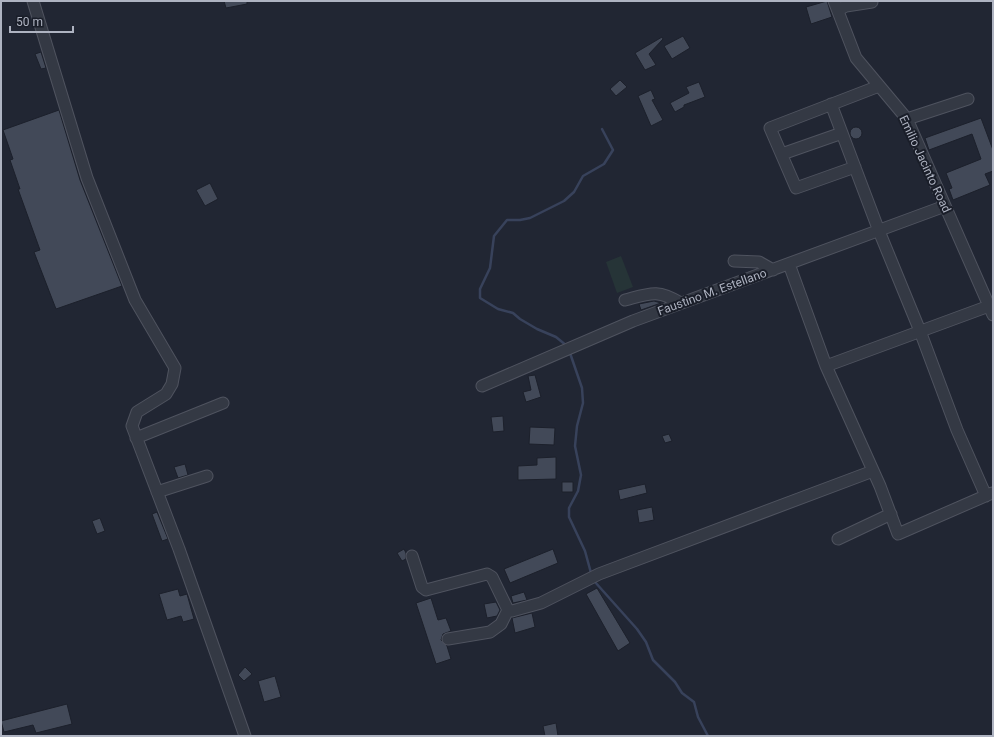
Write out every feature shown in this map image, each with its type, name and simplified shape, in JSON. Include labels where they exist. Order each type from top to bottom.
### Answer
[{"type":"street","points":[[33,1],[87,178],[135,300],[175,368],[172,384],[166,394],[137,412],[132,426],[245,736]]},
{"type":"street","points":[[836,5],[846,6],[872,2]]},
{"type":"street","name":"Emilio Jacinto Road","points":[[836,5],[856,58],[907,119],[991,310]]},
{"type":"street","points":[[855,167],[796,188],[770,128],[879,86]]},
{"type":"street","points":[[907,119],[968,99]]},
{"type":"street","points":[[789,264],[826,366],[873,471],[898,534],[990,494],[957,430],[831,104]]},
{"type":"street","points":[[782,154],[842,133]]},
{"type":"street","name":"Faustino M. Estellano","points":[[482,386],[633,321],[945,206]]},
{"type":"street","points":[[734,261],[759,262],[773,270]]},
{"type":"street","points":[[625,300],[654,292],[672,298],[681,303]]},
{"type":"street","points":[[826,366],[920,331],[991,310]]},
{"type":"street","points":[[136,438],[223,402]]},
{"type":"street","points":[[508,610],[512,611],[541,603],[599,574],[873,471]]},
{"type":"street","points":[[157,492],[207,476]]},
{"type":"street","points":[[838,539],[891,514]]},
{"type":"street","points":[[412,556],[422,586],[426,590],[487,574],[492,577],[508,610]]},
{"type":"street","points":[[448,639],[490,632],[501,624],[508,610]]},
{"type":"shaded area","points":[[621,256],[633,287],[617,293],[606,262]]},
{"type":"building","points":[[224,1],[247,1],[247,4],[226,8]]},
{"type":"building","points":[[827,1],[832,17],[811,24],[806,7]]},
{"type":"building","points":[[683,36],[690,48],[672,59],[664,46]]},
{"type":"building","points":[[662,37],[663,39],[649,54],[656,65],[645,70],[635,53]]},
{"type":"building","points":[[41,52],[46,68],[41,69],[35,54]]},
{"type":"building","points":[[620,80],[627,87],[616,96],[610,89]]},
{"type":"building","points":[[699,82],[705,97],[684,105],[684,107],[675,112],[670,103],[689,93],[686,87]]},
{"type":"building","points":[[651,90],[655,99],[652,100],[663,120],[651,126],[638,96]]},
{"type":"building","points":[[59,110],[80,180],[122,286],[56,309],[34,252],[40,250],[18,189],[20,189],[10,160],[13,159],[3,130]]},
{"type":"building","points":[[981,118],[993,150],[993,171],[985,174],[990,185],[953,200],[949,189],[952,188],[946,173],[981,159],[972,134],[929,150],[925,138]]},
{"type":"building","points":[[856,127],[860,129],[862,133],[860,137],[856,139],[852,137],[850,133],[852,129]]},
{"type":"building","points":[[210,183],[218,199],[205,206],[196,190]]},
{"type":"building","points":[[654,301],[661,303],[641,310],[639,304]]},
{"type":"building","points":[[535,375],[541,397],[526,402],[523,392],[531,390],[528,376]]},
{"type":"building","points":[[503,416],[504,431],[493,432],[491,417]]},
{"type":"building","points":[[530,427],[555,428],[554,445],[529,444]]},
{"type":"building","points":[[669,434],[672,441],[665,443],[662,436]]},
{"type":"building","points":[[556,457],[556,479],[518,480],[518,466],[537,465],[537,458]]},
{"type":"building","points":[[185,464],[188,475],[178,478],[174,467]]},
{"type":"building","points":[[562,482],[573,482],[573,492],[562,492]]},
{"type":"building","points":[[645,484],[647,493],[620,500],[618,490]]},
{"type":"building","points":[[652,507],[654,520],[639,523],[637,510]]},
{"type":"building","points":[[157,512],[168,539],[162,541],[152,514]]},
{"type":"building","points":[[100,518],[105,531],[97,534],[92,521]]},
{"type":"building","points":[[404,549],[406,559],[402,561],[397,553]]},
{"type":"building","points":[[553,549],[558,563],[510,583],[504,569]]},
{"type":"building","points":[[597,588],[630,643],[618,651],[586,594]]},
{"type":"building","points":[[178,589],[180,596],[187,594],[194,619],[183,622],[181,616],[167,620],[159,594]]},
{"type":"building","points":[[524,592],[527,600],[513,603],[511,596]]},
{"type":"building","points":[[431,598],[438,620],[446,618],[451,631],[443,634],[441,640],[447,646],[451,659],[436,664],[416,603]]},
{"type":"building","points":[[496,602],[500,610],[497,616],[487,618],[484,604]]},
{"type":"building","points":[[532,613],[535,627],[515,633],[512,618]]},
{"type":"building","points":[[245,667],[252,674],[244,681],[238,675]]},
{"type":"building","points":[[275,676],[281,697],[264,702],[258,681]]},
{"type":"building","points":[[67,704],[72,724],[36,733],[33,725],[4,732],[1,721]]},
{"type":"building","points":[[556,723],[558,736],[545,736],[543,726]]},
{"type":"waterway","points":[[567,346],[556,337],[537,329],[513,313],[498,309],[480,298],[480,289],[490,268],[494,236],[507,220],[530,218],[564,201],[574,192],[583,176],[604,164],[613,150],[602,129]]},
{"type":"waterway","points":[[570,353],[582,388],[583,403],[577,426],[575,446],[581,475],[578,491],[569,508],[569,517],[585,551],[591,573]]},
{"type":"waterway","points":[[595,582],[637,629],[646,642],[653,660],[675,682],[682,693],[694,702],[698,717],[708,736]]}]
